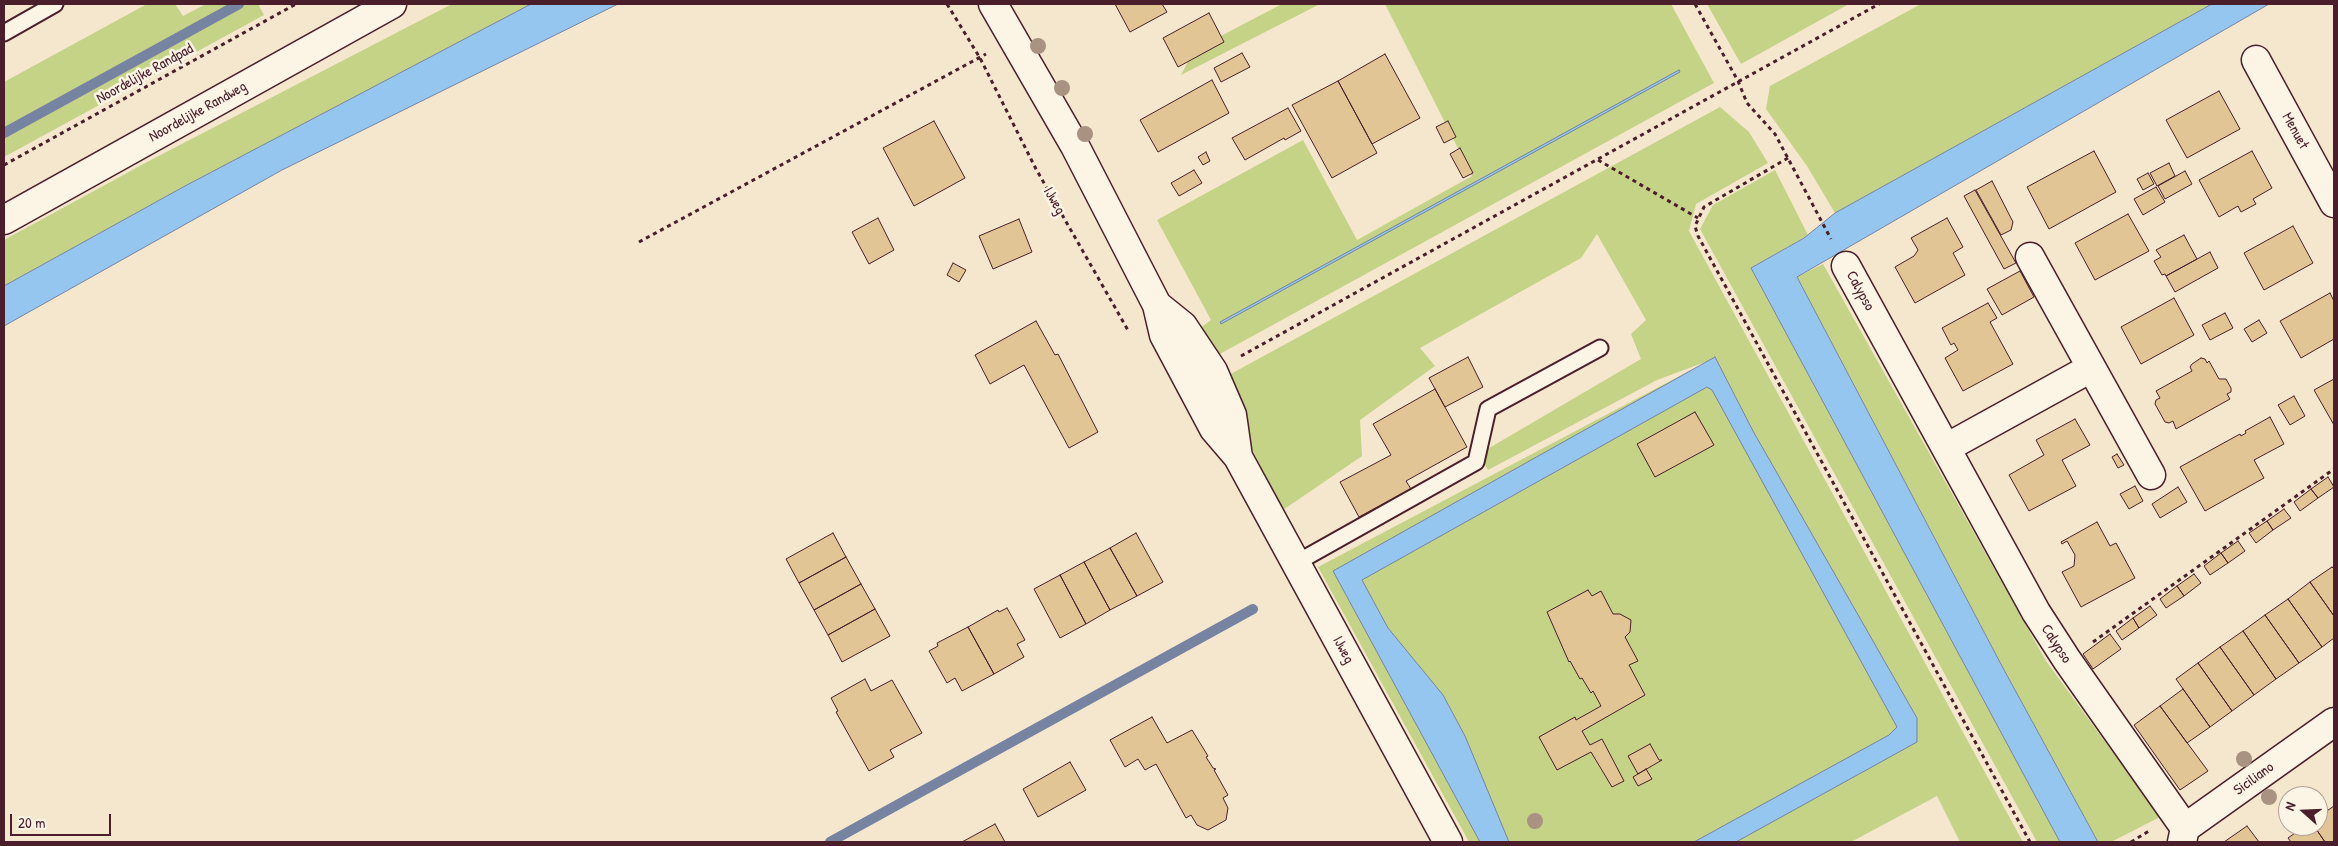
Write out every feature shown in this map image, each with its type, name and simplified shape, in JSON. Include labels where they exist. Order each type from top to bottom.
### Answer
[{"type":"street","name":"Noordelijke Randweg","points":[[4,220],[392,4]]},
{"type":"street","name":"IJweg","points":[[992,4],[1075,146],[1157,305],[1164,335],[1214,429],[1238,457],[1448,842]]},
{"type":"street","name":"Menuet","points":[[2256,60],[2334,203]]},
{"type":"street","points":[[2030,257],[2151,476]]},
{"type":"street","name":"Calypso","points":[[1846,266],[2036,612],[2183,835]]},
{"type":"street","name":"IJweg","points":[[1157,305],[1183,326],[1213,371],[1232,416],[1238,457]]},
{"type":"street","points":[[1946,448],[2092,368]]},
{"type":"street","name":"Siciliano","points":[[2183,835],[2334,722]]},
{"type":"lane","points":[[4,33],[56,4]]},
{"type":"lane","points":[[1296,563],[1476,462],[1488,409],[1600,348]]},
{"type":"path","name":"Noordelijke Randpad","points":[[4,165],[296,4]]},
{"type":"path","name":"IJweg","points":[[946,4],[980,58],[1036,169],[1130,333]]},
{"type":"path","points":[[1695,4],[1738,81],[1747,103],[1775,134],[1846,266]]},
{"type":"path","points":[[1213,371],[1879,4]]},
{"type":"path","points":[[639,242],[1013,39]]},
{"type":"path","points":[[1788,158],[1704,207],[1695,226],[1698,236],[2030,842]]},
{"type":"path","points":[[1598,160],[1698,218]]},
{"type":"path","points":[[2067,660],[2334,468]]},
{"type":"green space","points":[[147,4],[175,4],[183,16],[206,4],[258,4],[264,15],[4,157],[4,82]]},
{"type":"green space","points":[[452,4],[531,4],[185,186],[4,286],[4,240],[147,162]]},
{"type":"green space","points":[[1282,4],[1320,4],[1181,75],[1194,50]]},
{"type":"green space","points":[[1385,4],[1671,4],[1714,83],[1218,355],[1200,328],[1211,320],[1157,220],[1303,140],[1357,240],[1472,176]]},
{"type":"green space","points":[[1707,4],[1849,4],[1741,64]]},
{"type":"green space","points":[[1921,4],[2212,4],[1835,213],[1807,166],[1766,109],[1770,86]]},
{"type":"green space","points":[[1720,107],[1749,132],[1768,163],[1696,204],[1689,231],[2023,842],[1960,842],[1937,796],[1851,842],[1469,842],[1318,567],[1708,361],[1657,380],[1488,470],[1479,454],[1641,359],[1631,334],[1646,320],[1597,234],[1581,258],[1420,348],[1435,366],[1360,420],[1362,456],[1283,510],[1253,451],[1227,376]]},
{"type":"green space","points":[[1775,170],[1808,235],[1751,268],[2060,842],[2037,842],[1700,229],[1713,205]]},
{"type":"green space","points":[[1823,264],[2046,661],[2160,817],[2111,842],[2098,842],[2003,668],[1797,277]]},
{"type":"water","points":[[531,4],[618,4],[282,170],[4,326],[4,286],[185,186]]},
{"type":"water","points":[[2212,4],[2269,4],[1797,277],[2003,668],[2098,842],[2060,842],[1751,268],[1804,238],[1835,213]]},
{"type":"water","points":[[1679,70],[1680,72],[1221,324],[1220,322]]},
{"type":"water","points":[[1715,357],[1753,431],[1917,718],[1917,742],[1736,842],[1694,842],[1889,735],[1897,727],[1712,390],[1707,387],[1362,580],[1388,628],[1443,695],[1465,736],[1509,842],[1480,842],[1333,571]]},
{"type":"building","points":[[1115,4],[1162,4],[1167,12],[1130,32]]},
{"type":"building","points":[[1209,13],[1224,42],[1178,67],[1163,38]]},
{"type":"building","points":[[1242,53],[1250,67],[1221,82],[1214,68]]},
{"type":"building","points":[[1385,54],[1420,118],[1372,144],[1338,81]]},
{"type":"building","points":[[1212,80],[1229,113],[1158,152],[1140,120]]},
{"type":"building","points":[[1338,81],[1377,153],[1332,178],[1292,105]]},
{"type":"building","points":[[2219,91],[2240,129],[2187,158],[2166,120]]},
{"type":"building","points":[[1288,108],[1301,131],[1285,140],[1284,138],[1245,160],[1232,138]]},
{"type":"building","points":[[934,121],[965,178],[914,206],[883,148]]},
{"type":"building","points":[[1448,121],[1456,137],[1444,143],[1436,127]]},
{"type":"building","points":[[1460,148],[1473,173],[1463,178],[1450,154]]},
{"type":"building","points":[[2094,151],[2116,192],[2049,229],[2027,187]]},
{"type":"building","points":[[2252,151],[2272,188],[2253,199],[2256,204],[2241,212],[2238,206],[2219,217],[2199,180]]},
{"type":"building","points":[[1206,152],[1210,161],[1203,165],[1198,157]]},
{"type":"building","points":[[2169,163],[2175,176],[2157,186],[2150,173]]},
{"type":"building","points":[[1194,170],[1202,183],[1179,196],[1171,183]]},
{"type":"building","points":[[2185,171],[2192,184],[2165,199],[2158,186]]},
{"type":"building","points":[[2148,173],[2154,184],[2143,190],[2137,179]]},
{"type":"building","points":[[1992,181],[2013,222],[2011,230],[2001,235],[1976,190]]},
{"type":"building","points":[[2156,187],[2165,202],[2143,215],[2134,199]]},
{"type":"building","points":[[1975,190],[2016,263],[2004,269],[1964,196]]},
{"type":"building","points":[[2128,214],[2149,251],[2095,280],[2075,243]]},
{"type":"building","points":[[878,218],[894,250],[869,264],[852,232]]},
{"type":"building","points":[[1947,218],[1963,247],[1953,253],[1965,275],[1915,303],[1895,267],[1914,256],[1918,250],[1911,238]]},
{"type":"building","points":[[1019,219],[1032,252],[993,269],[979,236]]},
{"type":"building","points":[[2293,226],[2313,263],[2264,290],[2244,253]]},
{"type":"building","points":[[2184,235],[2197,259],[2166,276],[2165,274],[2162,275],[2154,261],[2161,257],[2156,250]]},
{"type":"building","points":[[2210,252],[2218,268],[2175,292],[2166,276]]},
{"type":"building","points":[[953,263],[966,270],[959,282],[947,275]]},
{"type":"building","points":[[2020,271],[2034,297],[2002,315],[1987,289]]},
{"type":"building","points":[[2330,293],[2334,301],[2334,339],[2301,358],[2280,321]]},
{"type":"building","points":[[2174,298],[2194,335],[2141,364],[2121,327]]},
{"type":"building","points":[[1988,303],[1997,318],[1990,322],[2013,364],[1963,391],[1945,358],[1958,350],[1954,343],[1951,345],[1942,328]]},
{"type":"building","points":[[2225,313],[2233,328],[2210,340],[2202,325]]},
{"type":"building","points":[[2259,320],[2267,333],[2252,342],[2244,329]]},
{"type":"building","points":[[1036,321],[1055,355],[1058,354],[1098,432],[1069,448],[1024,365],[990,384],[975,355]]},
{"type":"building","points":[[1468,357],[1483,387],[1445,407],[1429,378]]},
{"type":"building","points":[[2201,358],[2205,359],[2207,363],[2209,361],[2219,379],[2226,379],[2231,388],[2231,392],[2227,394],[2230,399],[2176,429],[2173,421],[2165,422],[2155,404],[2156,400],[2160,398],[2156,391],[2192,371],[2190,367],[2192,364]]},
{"type":"building","points":[[2334,379],[2334,425],[2314,390]]},
{"type":"building","points":[[1435,389],[1467,447],[1406,481],[1411,489],[1359,517],[1340,482],[1391,455],[1373,424]]},
{"type":"building","points":[[2294,396],[2305,416],[2290,425],[2278,405]]},
{"type":"building","points":[[1695,412],[1714,445],[1655,477],[1637,444]]},
{"type":"building","points":[[2270,417],[2284,444],[2254,460],[2264,478],[2205,511],[2180,467],[2240,434],[2241,436],[2246,433],[2245,431]]},
{"type":"building","points":[[2075,419],[2090,445],[2062,460],[2076,486],[2029,511],[2009,475],[2044,455],[2036,440]]},
{"type":"building","points":[[2117,454],[2124,465],[2118,468],[2112,457]]},
{"type":"building","points":[[2328,477],[2334,487],[2318,498],[2311,489]]},
{"type":"building","points":[[2135,486],[2143,501],[2129,509],[2120,494]]},
{"type":"building","points":[[2178,487],[2187,502],[2160,518],[2152,504]]},
{"type":"building","points":[[2311,489],[2318,498],[2300,511],[2294,502]]},
{"type":"building","points":[[2284,509],[2291,518],[2273,530],[2267,521]]},
{"type":"building","points":[[2267,521],[2273,530],[2256,543],[2249,533]]},
{"type":"building","points":[[2097,522],[2110,546],[2116,543],[2135,578],[2081,607],[2062,572],[2074,566],[2075,555],[2067,541],[2062,544],[2061,542]]},
{"type":"building","points":[[833,533],[846,557],[799,583],[786,559]]},
{"type":"building","points":[[1136,533],[1163,582],[1137,596],[1110,548]]},
{"type":"building","points":[[2238,541],[2245,551],[2228,563],[2221,553]]},
{"type":"building","points":[[1110,548],[1137,596],[1110,610],[1084,562]]},
{"type":"building","points":[[2221,553],[2228,563],[2210,575],[2204,566]]},
{"type":"building","points":[[846,557],[861,584],[814,610],[799,583]]},
{"type":"building","points":[[1084,562],[1110,610],[1086,624],[1060,575]]},
{"type":"building","points":[[2332,567],[2334,569],[2334,616],[2310,582]]},
{"type":"building","points":[[2194,574],[2201,583],[2184,596],[2177,586]]},
{"type":"building","points":[[1060,575],[1086,624],[1060,638],[1034,589]]},
{"type":"building","points":[[2310,582],[2334,616],[2334,638],[2322,647],[2288,599]]},
{"type":"building","points":[[861,584],[875,609],[828,635],[814,610]]},
{"type":"building","points":[[2177,586],[2184,596],[2166,608],[2160,599]]},
{"type":"building","points":[[1588,590],[1592,596],[1601,591],[1613,614],[1620,614],[1631,620],[1630,632],[1625,637],[1638,661],[1629,665],[1645,695],[1582,731],[1590,745],[1602,739],[1624,781],[1612,787],[1591,752],[1557,770],[1539,737],[1575,717],[1576,720],[1601,706],[1593,691],[1591,693],[1569,662],[1547,612]]},
{"type":"building","points":[[2288,599],[2322,647],[2299,663],[2265,615]]},
{"type":"building","points":[[2150,606],[2157,615],[2139,628],[2133,618]]},
{"type":"building","points":[[1007,608],[1025,640],[1017,644],[1024,657],[994,674],[968,627],[998,610],[999,612]]},
{"type":"building","points":[[875,609],[890,636],[842,662],[828,635]]},
{"type":"building","points":[[2265,615],[2299,663],[2276,679],[2243,631]]},
{"type":"building","points":[[2133,618],[2139,628],[2122,640],[2116,631]]},
{"type":"building","points":[[968,627],[994,674],[962,691],[955,678],[947,683],[929,651],[938,646],[937,643]]},
{"type":"building","points":[[2243,631],[2276,679],[2254,695],[2220,647]]},
{"type":"building","points":[[2110,634],[2121,649],[2093,669],[2083,654]]},
{"type":"building","points":[[2220,647],[2254,695],[2232,711],[2198,663]]},
{"type":"building","points":[[2198,663],[2232,711],[2210,727],[2176,679]]},
{"type":"building","points":[[865,679],[871,691],[892,680],[922,733],[890,750],[894,757],[869,771],[836,712],[838,711],[831,698]]},
{"type":"building","points":[[2183,689],[2210,727],[2187,743],[2160,706]]},
{"type":"building","points":[[2160,706],[2208,771],[2180,790],[2134,725]]},
{"type":"building","points":[[1152,717],[1167,743],[1192,730],[1208,756],[1206,757],[1213,768],[1216,769],[1214,770],[1228,795],[1223,798],[1228,808],[1226,820],[1208,830],[1197,825],[1191,815],[1186,818],[1156,764],[1145,770],[1138,759],[1125,767],[1110,740]]},
{"type":"building","points":[[1650,744],[1659,760],[1662,760],[1638,774],[1628,756]]},
{"type":"building","points":[[1070,762],[1086,790],[1038,817],[1023,789]]},
{"type":"building","points":[[1646,769],[1652,779],[1638,786],[1633,777]]},
{"type":"building","points":[[2334,806],[2334,842],[2325,842],[2321,836],[2328,836],[2328,810]]},
{"type":"building","points":[[995,824],[1005,842],[962,842]]},
{"type":"building","points":[[2247,826],[2259,842],[2224,842]]},
{"type":"building","points":[[2291,836],[2321,836],[2325,842],[2291,842],[2288,838]]},
{"type":"waterway","points":[[4,133],[239,4]]},
{"type":"waterway","points":[[830,842],[1253,609]]}]
